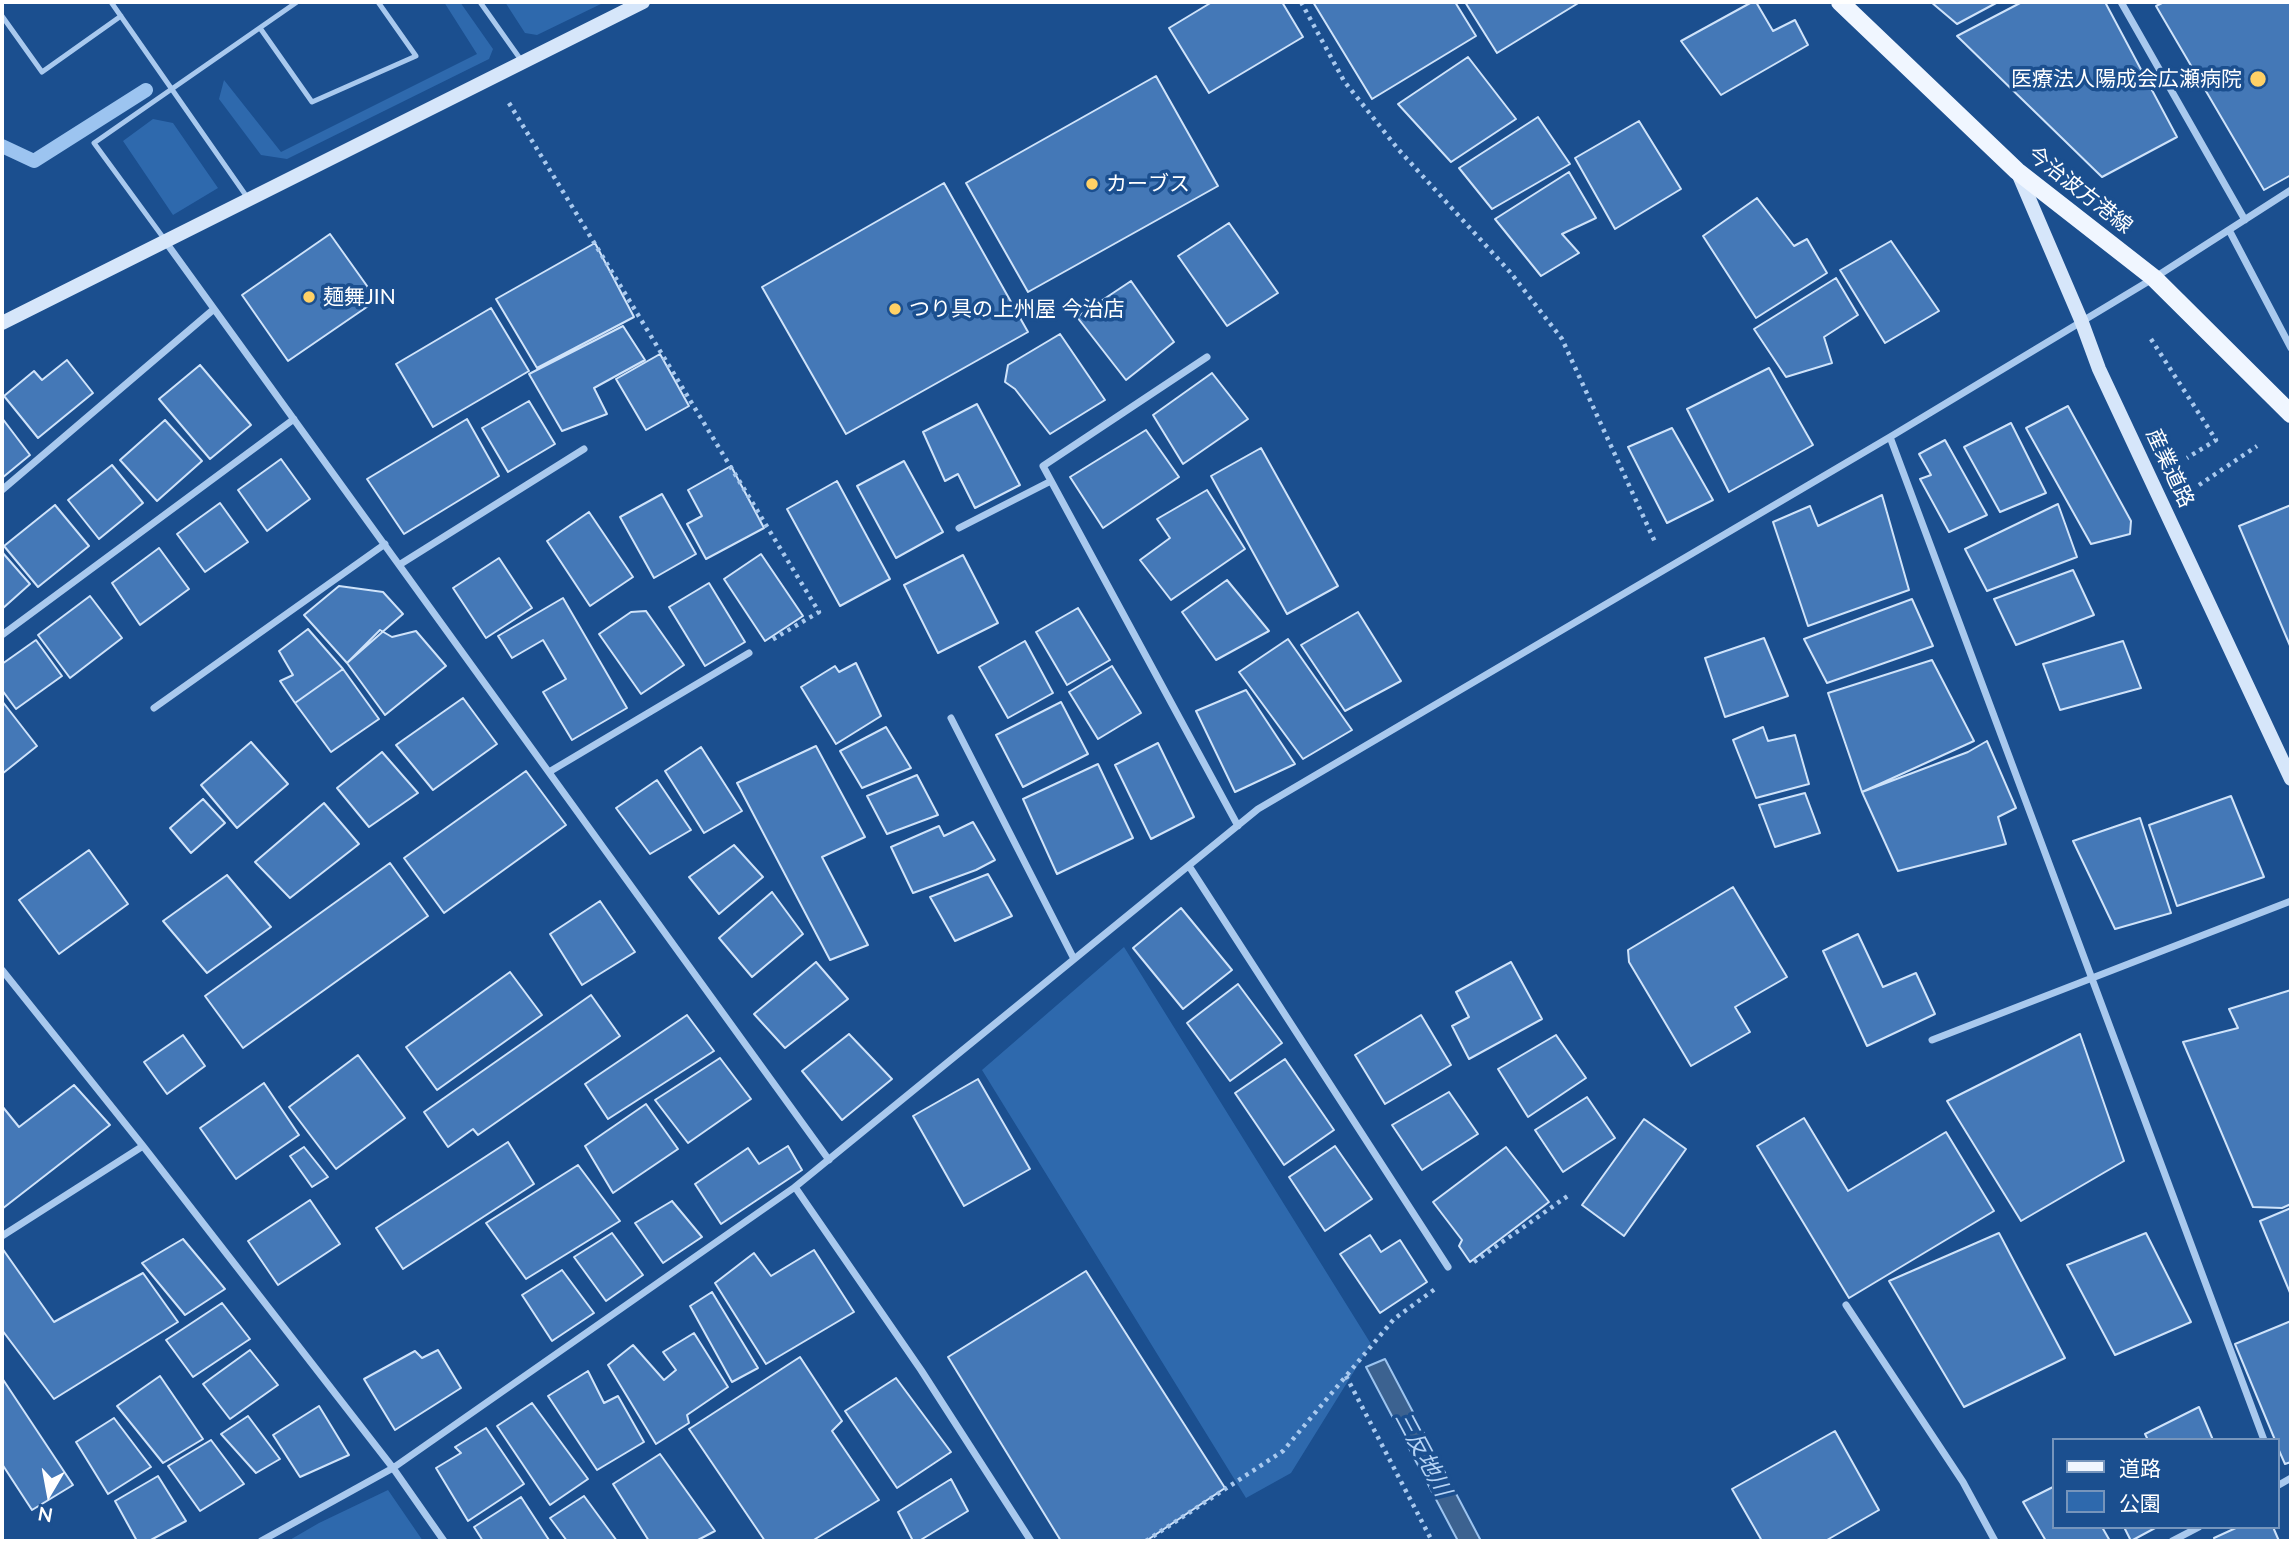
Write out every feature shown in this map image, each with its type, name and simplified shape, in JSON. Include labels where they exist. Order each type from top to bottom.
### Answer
[{"type":"main road","name":"今治波方港線","points":[[1840,2],[2018,171],[2154,278],[2291,415]]},
{"type":"street","points":[[2,323],[643,2]]},
{"type":"street","points":[[2121,2],[2245,220]]},
{"type":"street","name":"産業道路","points":[[2018,171],[2099,369],[2291,779]]},
{"type":"street","points":[[261,1541],[393,1468],[796,1187],[1258,810],[1890,437],[2154,278],[2291,190]]},
{"type":"street","points":[[2229,230],[2291,348]]},
{"type":"street","points":[[165,240],[829,1160]]},
{"type":"street","points":[[2,490],[214,309]]},
{"type":"street","points":[[1208,357],[1043,466],[1238,826]]},
{"type":"street","points":[[2,635],[294,419]]},
{"type":"street","points":[[1890,437],[2263,1438]]},
{"type":"street","points":[[399,565],[584,449]]},
{"type":"street","points":[[959,528],[1051,481]]},
{"type":"street","points":[[154,708],[385,544]]},
{"type":"street","points":[[549,772],[749,653]]},
{"type":"street","points":[[951,718],[1074,959]]},
{"type":"street","points":[[1189,866],[1448,1267]]},
{"type":"street","points":[[1932,1040],[2291,901]]},
{"type":"street","points":[[2,970],[144,1146],[393,1468],[444,1541]]},
{"type":"street","points":[[2,1236],[144,1146]]},
{"type":"street","points":[[796,1187],[921,1370],[1031,1541]]},
{"type":"street","points":[[1846,1305],[1963,1482],[1995,1541]]},
{"type":"street","points":[[2279,1485],[2291,1478]]},
{"type":"street","points":[[2172,1541],[2195,1529]]},
{"type":"lane","points":[[111,2],[249,200]]},
{"type":"lane","points":[[165,240],[94,143],[297,2]]},
{"type":"lane","points":[[260,28],[312,102],[416,56],[378,2]]},
{"type":"lane","points":[[480,2],[522,63]]},
{"type":"lane","points":[[2,16],[42,72],[121,16]]},
{"type":"path","points":[[1301,2],[1344,81],[1398,149],[1510,272],[1562,339],[1668,568]]},
{"type":"path","points":[[494,78],[819,612],[749,653]]},
{"type":"path","points":[[2151,339],[2216,440],[2188,458]]},
{"type":"path","points":[[2199,485],[2258,446]]},
{"type":"path","points":[[1471,1265],[1569,1195]]},
{"type":"path","points":[[1146,1541],[1283,1451],[1394,1319],[1437,1288]]},
{"type":"path","points":[[1346,1376],[1432,1541]]},
{"type":"green space","points":[[444,2],[460,2],[493,49],[489,59],[287,159],[261,155],[219,99],[224,80],[281,152],[477,54]]},
{"type":"green space","points":[[505,2],[605,2],[537,35],[525,33]]},
{"type":"green space","points":[[153,119],[173,123],[218,188],[173,215],[123,141]]},
{"type":"green space","points":[[1124,947],[1371,1344],[1291,1473],[1246,1498],[982,1070]]},
{"type":"green space","points":[[388,1490],[423,1541],[288,1541],[319,1523]]},
{"type":"water","name":"三反地川","points":[[1385,1359],[1481,1541],[1458,1541],[1366,1367]]},
{"type":"building","points":[[1212,2],[1282,2],[1303,37],[1209,93],[1169,28]]},
{"type":"building","points":[[1313,2],[1455,2],[1476,36],[1372,99]]},
{"type":"building","points":[[1465,2],[1580,2],[1497,53]]},
{"type":"building","points":[[1756,2],[1773,31],[1795,20],[1808,45],[1721,95],[1681,41]]},
{"type":"building","points":[[1931,2],[1998,2],[1957,24]]},
{"type":"building","points":[[2022,2],[2105,2],[2177,137],[2102,177],[1957,36]]},
{"type":"building","name":"医療法人陽成会広瀬病院","points":[[2164,2],[2291,2],[2291,175],[2264,190],[2156,6]]},
{"type":"building","points":[[1468,57],[1516,119],[1451,162],[1398,104]]},
{"type":"building","name":"カーブス","points":[[1156,76],[1218,186],[1028,292],[966,183]]},
{"type":"building","points":[[1538,117],[1570,164],[1492,209],[1459,168]]},
{"type":"building","points":[[1639,121],[1681,189],[1615,229],[1575,158]]},
{"type":"building","points":[[1569,172],[1596,218],[1562,234],[1579,253],[1541,276],[1495,219]]},
{"type":"building","name":"つり具の上州屋 今治店","points":[[944,183],[1028,332],[846,434],[762,287]]},
{"type":"building","points":[[1757,198],[1794,246],[1807,239],[1827,273],[1756,318],[1703,236]]},
{"type":"building","points":[[1229,223],[1278,293],[1227,326],[1178,256]]},
{"type":"building","name":"麺舞JIN","points":[[330,234],[377,300],[288,361],[242,295]]},
{"type":"building","points":[[1891,241],[1939,311],[1885,343],[1840,270]]},
{"type":"building","points":[[595,243],[634,317],[537,368],[496,299]]},
{"type":"building","points":[[1836,278],[1858,315],[1824,337],[1832,363],[1786,377],[1754,329]]},
{"type":"building","points":[[1131,281],[1174,342],[1126,380],[1077,317]]},
{"type":"building","points":[[491,308],[529,371],[433,427],[396,364]]},
{"type":"building","points":[[623,326],[645,360],[594,388],[607,414],[562,431],[529,374]]},
{"type":"building","points":[[1060,334],[1105,400],[1050,434],[1015,389],[1005,382],[1008,365]]},
{"type":"building","points":[[660,354],[689,406],[646,430],[616,379]]},
{"type":"building","points":[[67,360],[93,393],[38,438],[4,396],[34,371],[42,380]]},
{"type":"building","points":[[200,365],[251,425],[210,459],[159,399]]},
{"type":"building","points":[[1769,368],[1813,445],[1729,492],[1687,409]]},
{"type":"building","points":[[1212,373],[1248,419],[1183,464],[1153,415]]},
{"type":"building","points":[[529,401],[555,444],[508,472],[482,428]]},
{"type":"building","points":[[977,404],[1020,485],[975,508],[958,474],[945,481],[923,432]]},
{"type":"building","points":[[2068,406],[2131,521],[2130,534],[2091,544],[2026,428]]},
{"type":"building","points":[[2,418],[30,455],[2,478]]},
{"type":"building","points":[[467,419],[499,476],[404,534],[367,479]]},
{"type":"building","points":[[165,420],[202,461],[157,501],[120,460]]},
{"type":"building","points":[[2011,423],[2046,493],[2000,512],[1964,447]]},
{"type":"building","points":[[1672,428],[1713,500],[1667,523],[1628,447]]},
{"type":"building","points":[[1146,430],[1179,477],[1103,528],[1070,477]]},
{"type":"building","points":[[1945,440],[1987,515],[1949,532],[1920,479],[1931,475],[1919,454]]},
{"type":"building","points":[[1261,448],[1338,586],[1287,614],[1211,476]]},
{"type":"building","points":[[281,459],[310,499],[267,531],[238,490]]},
{"type":"building","points":[[904,461],[943,532],[896,558],[857,486]]},
{"type":"building","points":[[112,465],[143,503],[99,539],[68,500]]},
{"type":"building","points":[[731,466],[764,528],[706,559],[687,524],[702,516],[688,490]]},
{"type":"building","points":[[837,481],[890,579],[840,606],[787,509]]},
{"type":"building","points":[[1207,490],[1245,549],[1171,600],[1140,560],[1170,538],[1157,519]]},
{"type":"building","points":[[662,494],[696,554],[654,578],[620,517]]},
{"type":"building","points":[[1882,495],[1909,590],[1808,626],[1773,522],[1810,506],[1818,526]]},
{"type":"building","points":[[220,503],[248,542],[205,572],[177,534]]},
{"type":"building","points":[[2058,504],[2077,557],[1987,591],[1965,549]]},
{"type":"building","points":[[55,505],[89,546],[38,587],[4,546]]},
{"type":"building","points":[[2291,505],[2291,648],[2239,526]]},
{"type":"building","points":[[589,512],[633,577],[590,606],[547,541]]},
{"type":"building","points":[[159,548],[189,589],[140,625],[112,583]]},
{"type":"building","points":[[2,552],[30,584],[2,609]]},
{"type":"building","points":[[761,554],[803,616],[765,641],[724,579]]},
{"type":"building","points":[[963,555],[998,623],[938,653],[904,585]]},
{"type":"building","points":[[499,558],[532,608],[486,638],[453,588]]},
{"type":"building","points":[[2073,570],[2094,615],[2016,645],[1994,599]]},
{"type":"building","points":[[1227,580],[1269,631],[1216,660],[1182,612]]},
{"type":"building","points":[[709,583],[745,642],[705,666],[669,607]]},
{"type":"building","points":[[339,586],[383,592],[403,614],[347,663],[304,615]]},
{"type":"building","points":[[90,596],[122,638],[70,678],[38,635]]},
{"type":"building","points":[[563,598],[627,708],[572,740],[543,692],[566,679],[543,640],[512,658],[498,636]]},
{"type":"building","points":[[1912,599],[1933,646],[1827,683],[1804,639]]},
{"type":"building","points":[[1078,608],[1110,660],[1067,685],[1036,632]]},
{"type":"building","points":[[646,611],[684,665],[641,694],[599,634],[631,612]]},
{"type":"building","points":[[1358,612],[1401,681],[1345,711],[1301,645]]},
{"type":"building","points":[[308,629],[343,669],[295,703],[280,681],[293,675],[279,651]]},
{"type":"building","points":[[380,630],[392,637],[416,631],[446,666],[385,715],[347,663]]},
{"type":"building","points":[[1764,638],[1788,696],[1725,717],[1705,658]]},
{"type":"building","points":[[1288,639],[1352,730],[1303,759],[1239,672]]},
{"type":"building","points":[[36,640],[62,676],[16,709],[2,690],[2,664]]},
{"type":"building","points":[[1025,641],[1053,693],[1008,718],[979,667]]},
{"type":"building","points":[[2123,641],[2141,688],[2060,710],[2043,664]]},
{"type":"building","points":[[1932,660],[1974,741],[1862,792],[1828,693]]},
{"type":"building","points":[[856,663],[881,716],[836,744],[801,687],[835,666],[839,672]]},
{"type":"building","points":[[1112,666],[1141,713],[1098,739],[1069,692]]},
{"type":"building","points":[[343,669],[379,719],[331,752],[295,703]]},
{"type":"building","points":[[1246,690],[1295,764],[1235,792],[1196,711]]},
{"type":"building","points":[[463,698],[497,744],[433,790],[396,745]]},
{"type":"building","points":[[2,701],[37,746],[2,774]]},
{"type":"building","points":[[1061,702],[1088,754],[1023,787],[996,735]]},
{"type":"building","points":[[886,727],[911,768],[862,788],[840,751]]},
{"type":"building","points":[[1763,727],[1768,741],[1795,735],[1809,784],[1756,798],[1733,740]]},
{"type":"building","points":[[1987,741],[2016,808],[1998,817],[2006,844],[1898,871],[1862,792],[1968,752]]},
{"type":"building","points":[[251,742],[288,784],[237,828],[201,785]]},
{"type":"building","points":[[1158,743],[1194,817],[1151,839],[1115,765]]},
{"type":"building","points":[[816,746],[865,837],[822,857],[868,945],[830,960],[737,783]]},
{"type":"building","points":[[701,747],[742,811],[704,833],[665,771]]},
{"type":"building","points":[[382,752],[418,793],[369,827],[337,788]]},
{"type":"building","points":[[1098,764],[1133,838],[1057,874],[1023,799]]},
{"type":"building","points":[[526,771],[566,825],[444,913],[404,858]]},
{"type":"building","points":[[917,775],[938,815],[887,834],[867,796]]},
{"type":"building","points":[[657,780],[691,830],[650,854],[616,808]]},
{"type":"building","points":[[1805,793],[1820,833],[1775,847],[1759,805]]},
{"type":"building","points":[[2231,796],[2264,877],[2177,906],[2149,825]]},
{"type":"building","points":[[203,799],[225,823],[191,853],[170,828]]},
{"type":"building","points":[[324,803],[359,844],[290,898],[255,862]]},
{"type":"building","points":[[2140,818],[2171,913],[2115,929],[2073,841]]},
{"type":"building","points":[[973,822],[995,860],[976,870],[913,893],[891,847],[939,826],[944,836]]},
{"type":"building","points":[[734,845],[763,877],[719,914],[689,877]]},
{"type":"building","points":[[89,850],[128,904],[59,954],[19,900]]},
{"type":"building","points":[[390,863],[428,916],[243,1048],[205,996]]},
{"type":"building","points":[[988,874],[1012,916],[955,941],[930,897]]},
{"type":"building","points":[[227,875],[271,927],[207,973],[163,921]]},
{"type":"building","points":[[1733,887],[1787,977],[1735,1007],[1750,1032],[1691,1066],[1629,962],[1628,950]]},
{"type":"building","points":[[772,892],[803,934],[752,977],[719,938]]},
{"type":"building","points":[[600,901],[635,952],[582,985],[550,934]]},
{"type":"building","points":[[1181,908],[1232,970],[1183,1009],[1133,948]]},
{"type":"building","points":[[1858,934],[1883,987],[1916,973],[1935,1014],[1867,1046],[1823,951]]},
{"type":"building","points":[[816,962],[848,999],[785,1048],[754,1014]]},
{"type":"building","points":[[1511,962],[1542,1019],[1469,1059],[1452,1026],[1469,1017],[1456,992]]},
{"type":"building","points":[[510,972],[542,1015],[437,1090],[406,1047]]},
{"type":"building","points":[[1238,984],[1282,1043],[1230,1081],[1187,1023]]},
{"type":"building","points":[[2291,990],[2291,1204],[2282,1208],[2253,1207],[2183,1042],[2238,1028],[2229,1009]]},
{"type":"building","points":[[591,995],[620,1036],[478,1135],[473,1129],[448,1147],[424,1112]]},
{"type":"building","points":[[687,1015],[714,1051],[608,1119],[585,1084]]},
{"type":"building","points":[[1421,1015],[1451,1065],[1385,1104],[1355,1055]]},
{"type":"building","points":[[849,1034],[892,1079],[842,1120],[802,1071]]},
{"type":"building","points":[[2080,1034],[2124,1161],[2021,1221],[1947,1101]]},
{"type":"building","points":[[183,1035],[205,1066],[167,1094],[144,1062]]},
{"type":"building","points":[[1556,1035],[1586,1078],[1528,1117],[1498,1069]]},
{"type":"building","points":[[358,1055],[405,1118],[336,1169],[289,1107]]},
{"type":"building","points":[[720,1058],[751,1099],[688,1143],[655,1100]]},
{"type":"building","points":[[1285,1059],[1334,1130],[1284,1165],[1235,1093]]},
{"type":"building","points":[[978,1079],[1030,1169],[964,1206],[913,1116]]},
{"type":"building","points":[[264,1083],[299,1135],[236,1179],[200,1128]]},
{"type":"building","points":[[74,1085],[110,1125],[2,1209],[2,1106],[19,1127]]},
{"type":"building","points":[[1449,1092],[1478,1134],[1422,1170],[1392,1125]]},
{"type":"building","points":[[1587,1097],[1615,1138],[1563,1172],[1535,1130]]},
{"type":"building","points":[[646,1104],[678,1149],[613,1193],[585,1146]]},
{"type":"building","points":[[1804,1118],[1848,1191],[1946,1132],[1994,1211],[1849,1298],[1757,1146]]},
{"type":"building","points":[[1644,1119],[1686,1149],[1624,1236],[1582,1205]]},
{"type":"building","points":[[508,1142],[534,1184],[403,1269],[376,1228]]},
{"type":"building","points":[[788,1146],[802,1170],[721,1224],[695,1184],[748,1148],[759,1164]]},
{"type":"building","points":[[1335,1146],[1372,1199],[1325,1231],[1289,1177]]},
{"type":"building","points":[[304,1147],[328,1177],[312,1187],[290,1156]]},
{"type":"building","points":[[1506,1147],[1549,1202],[1470,1262],[1459,1246],[1462,1240],[1433,1202]]},
{"type":"building","points":[[578,1165],[620,1221],[526,1279],[486,1223]]},
{"type":"building","points":[[310,1200],[340,1244],[278,1285],[248,1241]]},
{"type":"building","points":[[672,1201],[702,1237],[663,1263],[635,1223]]},
{"type":"building","points":[[2291,1208],[2291,1295],[2260,1221]]},
{"type":"building","points":[[612,1233],[643,1275],[606,1301],[574,1257]]},
{"type":"building","points":[[1999,1233],[2065,1358],[1964,1407],[1889,1281]]},
{"type":"building","points":[[2146,1233],[2191,1322],[2115,1355],[2067,1265]]},
{"type":"building","points":[[1370,1235],[1381,1252],[1400,1240],[1427,1282],[1380,1313],[1340,1254]]},
{"type":"building","points":[[183,1239],[225,1289],[185,1315],[142,1263]]},
{"type":"building","points":[[2,1248],[54,1322],[143,1273],[178,1322],[54,1399],[2,1330]]},
{"type":"building","points":[[814,1250],[854,1312],[766,1364],[715,1283],[754,1253],[771,1276]]},
{"type":"building","points":[[562,1270],[594,1313],[552,1341],[522,1295]]},
{"type":"building","points":[[1086,1271],[1225,1488],[1146,1541],[1061,1541],[948,1357]]},
{"type":"building","points":[[712,1292],[758,1368],[732,1382],[690,1306]]},
{"type":"building","points":[[222,1303],[250,1339],[193,1377],[166,1340]]},
{"type":"building","points":[[2291,1321],[2291,1462],[2285,1464],[2279,1450],[2279,1438],[2274,1438],[2235,1344]]},
{"type":"building","points":[[694,1333],[728,1387],[687,1415],[689,1423],[656,1444],[608,1365],[633,1345],[664,1380],[676,1370],[663,1352]]},
{"type":"building","points":[[250,1350],[278,1385],[230,1419],[203,1384]]},
{"type":"building","points":[[438,1350],[461,1388],[395,1430],[364,1379],[415,1351],[422,1358]]},
{"type":"building","points":[[800,1357],[842,1421],[832,1431],[879,1500],[812,1541],[765,1541],[689,1429]]},
{"type":"building","points":[[588,1371],[604,1403],[618,1396],[644,1442],[597,1470],[548,1396]]},
{"type":"building","points":[[160,1376],[203,1439],[163,1463],[117,1406]]},
{"type":"building","points":[[2,1378],[73,1485],[32,1510],[2,1464]]},
{"type":"building","points":[[896,1378],[951,1452],[897,1488],[845,1411]]},
{"type":"building","points":[[532,1403],[588,1479],[550,1505],[497,1426]]},
{"type":"building","points":[[319,1406],[349,1455],[300,1477],[273,1435]]},
{"type":"building","points":[[2199,1407],[2212,1438],[2147,1438],[2145,1434]]},
{"type":"building","points":[[248,1416],[280,1459],[256,1473],[221,1434]]},
{"type":"building","points":[[114,1418],[151,1467],[108,1494],[76,1442]]},
{"type":"building","points":[[486,1428],[524,1484],[468,1521],[436,1468],[461,1453],[455,1447]]},
{"type":"building","points":[[1835,1431],[1879,1510],[1828,1541],[1762,1541],[1732,1489]]},
{"type":"building","points":[[211,1440],[244,1484],[200,1511],[168,1466]]},
{"type":"building","points":[[660,1454],[715,1531],[696,1541],[649,1541],[613,1484]]},
{"type":"building","points":[[158,1476],[186,1521],[149,1541],[137,1541],[115,1501]]},
{"type":"building","points":[[951,1479],[968,1511],[919,1541],[913,1541],[898,1512]]},
{"type":"building","points":[[2052,1488],[2052,1529],[2103,1529],[2110,1541],[2046,1541],[2023,1502]]},
{"type":"building","points":[[584,1496],[617,1541],[567,1541],[550,1518]]},
{"type":"building","points":[[521,1497],[549,1540],[483,1541],[474,1527]]},
{"type":"building","points":[[2125,1529],[2153,1529],[2131,1541]]},
{"type":"building","points":[[2234,1529],[2274,1529],[2279,1541],[2215,1541],[2214,1538]]},
{"type":"waterway","points":[[2,146],[34,161],[146,90]]},
{"type":"place","name":"医療法人陽成会広瀬病院","points":[[2258,79]]},
{"type":"place","name":"カーブス","points":[[1092,184]]},
{"type":"place","name":"麺舞JIN","points":[[309,297]]},
{"type":"place","name":"つり具の上州屋 今治店","points":[[895,309]]}]
